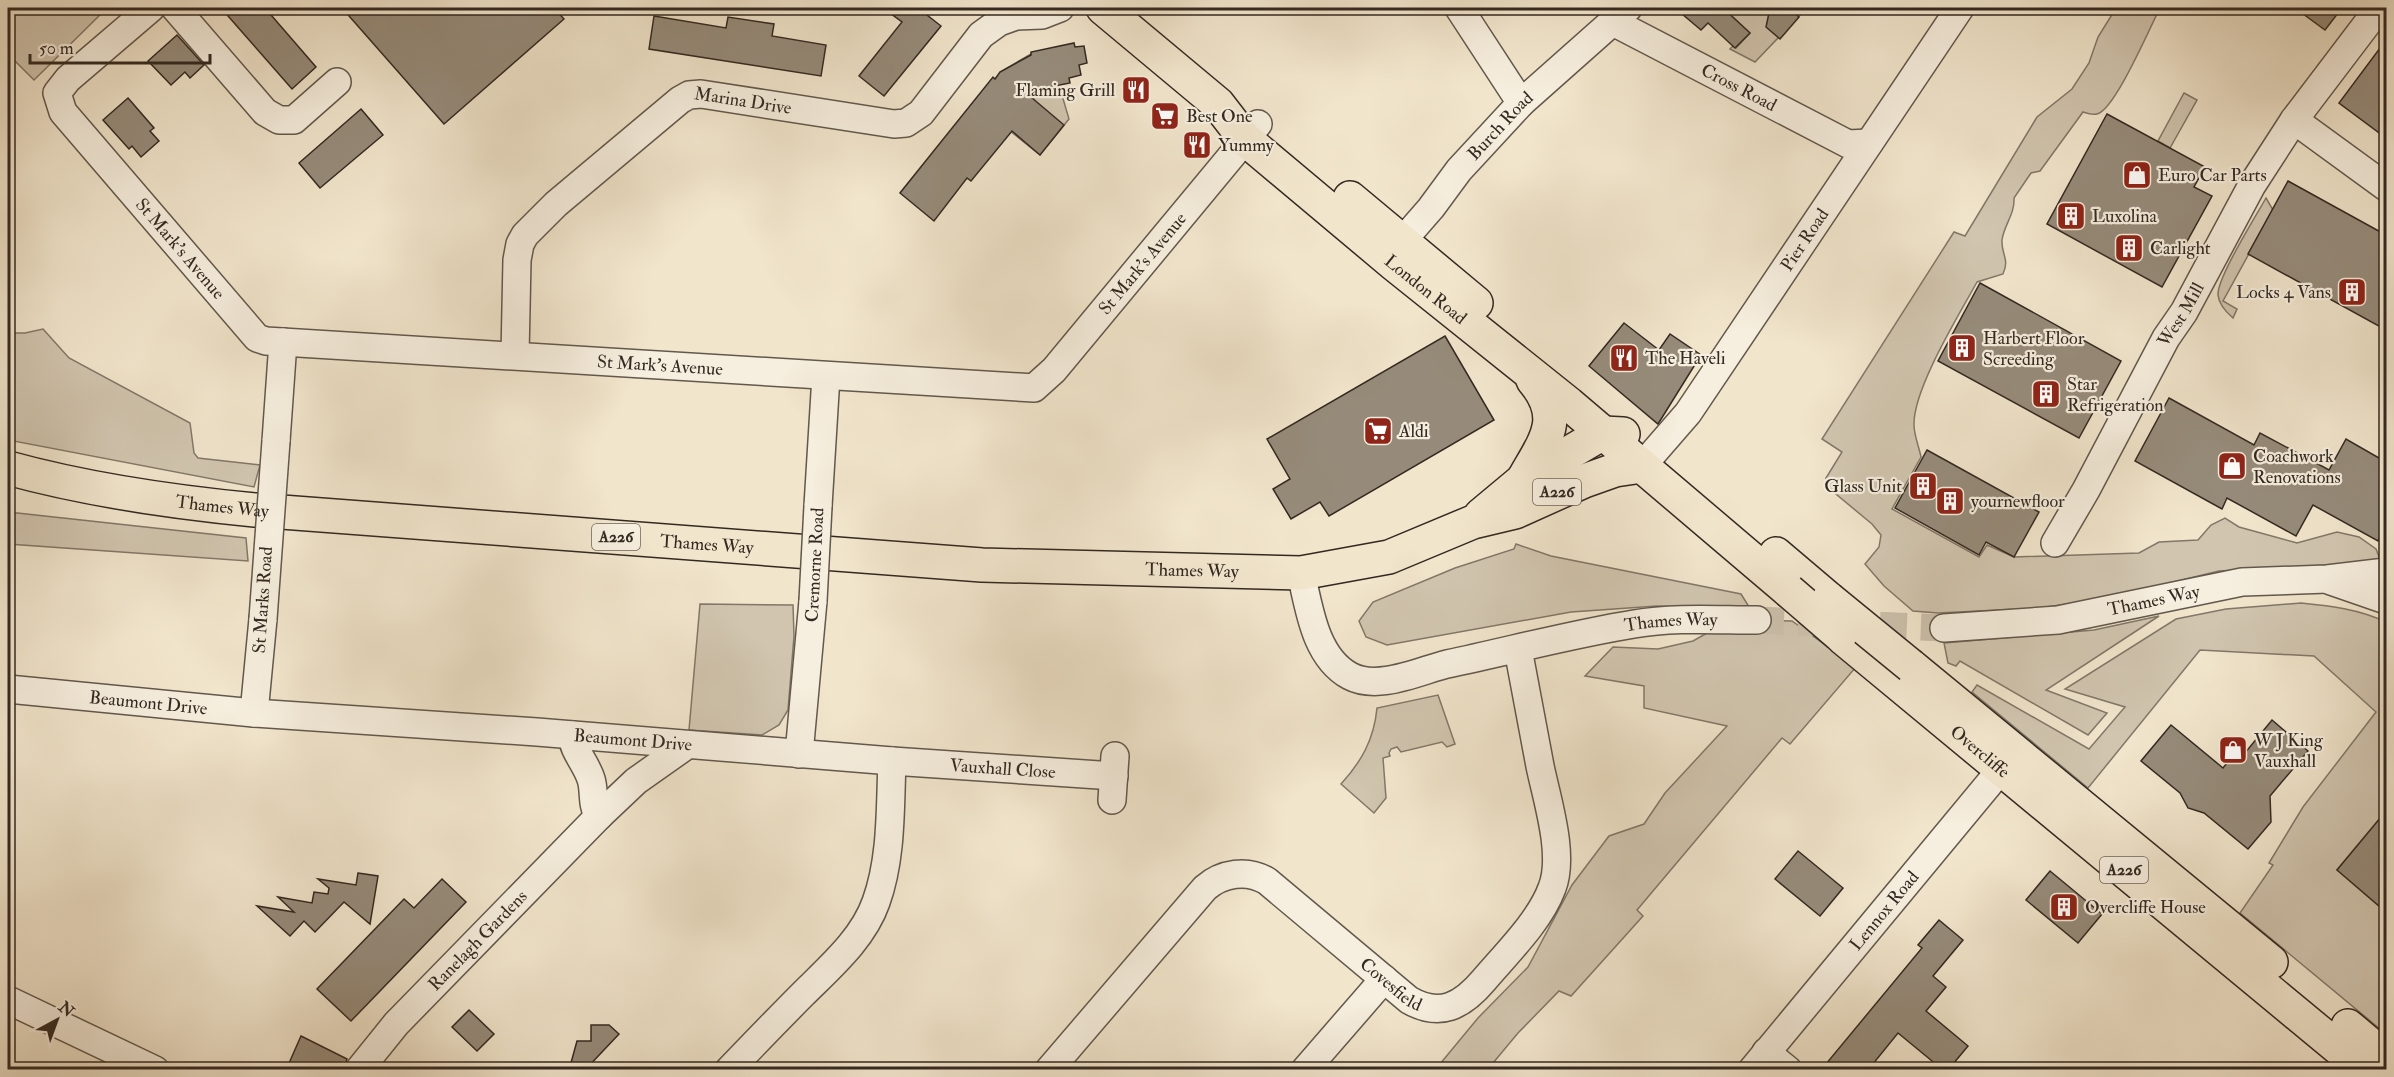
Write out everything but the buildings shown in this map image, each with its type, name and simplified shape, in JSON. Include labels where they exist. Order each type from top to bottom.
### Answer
[{"type":"main road","name":"London Road","points":[[1103,8],[1395,249],[1634,442],[1747,543]]},
{"type":"main road","name":"London Road","points":[[1395,249],[1524,369],[1634,442]]},
{"type":"main road","name":"A226","points":[[1522,480],[1546,435],[1551,414],[1544,393],[1524,369]]},
{"type":"main road","name":"Thames Way","points":[[1473,522],[1522,480],[1634,442]]},
{"type":"main road","name":"Thames Way","points":[[8,468],[45,478],[126,494],[265,511],[982,565],[1301,573],[1389,557],[1473,522],[1515,512],[1584,481],[1615,470],[1634,442]]},
{"type":"main road","name":"Overcliffe","points":[[1747,543],[1789,591],[1897,668],[2009,761],[2221,951],[2365,1070]]},
{"type":"main road","name":"Overcliffe","points":[[1747,543],[1828,599],[1897,668]]},
{"type":"main road","name":"Overcliffe","points":[[2009,761],[2098,819],[2386,1058]]},
{"type":"main road","name":"Overcliffe","points":[[2098,819],[2100,837],[2214,931],[2221,951]]},
{"type":"street","name":"St Mark's Avenue","points":[[151,8],[68,79],[57,93],[63,112],[257,338],[283,342],[1030,388],[1039,386],[1252,132]]},
{"type":"street","points":[[175,8],[265,112],[279,120],[294,120],[338,82]]},
{"type":"street","name":"Marina Drive","points":[[981,35],[989,8]]},
{"type":"street","name":"Marina Drive","points":[[514,355],[518,260],[520,243],[525,235],[556,204],[680,100],[689,95],[701,94],[903,124],[921,113],[981,35],[1002,21],[1016,16],[1042,15],[1060,8]]},
{"type":"street","points":[[1459,8],[1521,103]]},
{"type":"street","name":"Pier Road","points":[[1634,442],[1697,400],[1960,8]]},
{"type":"street","name":"West Mill","points":[[2055,543],[2252,185],[2294,120],[2379,8]]},
{"type":"street","name":"Burch Road","points":[[1395,249],[1431,208],[1459,170],[1521,103],[1621,15]]},
{"type":"street","name":"Cross Road","points":[[1621,15],[1848,144],[1869,143]]},
{"type":"street","points":[[2294,120],[2386,187]]},
{"type":"street","name":"St Marks Road","points":[[254,713],[283,342]]},
{"type":"street","name":"Cremorne Road","points":[[799,754],[813,601],[826,376]]},
{"type":"street","name":"Thames Way","points":[[1944,628],[2058,620],[2242,582],[2327,579],[2386,572]]},
{"type":"street","name":"Thames Way","points":[[1301,573],[1310,616],[1328,657],[1351,677],[1381,682],[1635,624],[1672,620],[1757,620]]},
{"type":"street","name":"Thames Way","points":[[2327,579],[2386,600]]},
{"type":"street","name":"Covesfield","points":[[1049,1070],[1205,888],[1230,876],[1249,874],[1267,881],[1409,1000],[1423,1007],[1441,1009],[1457,1004],[1473,992],[1540,911],[1552,888],[1557,863],[1552,824],[1518,649]]},
{"type":"street","name":"Beaumont Drive","points":[[8,689],[254,713],[572,735],[892,761]]},
{"type":"street","points":[[572,735],[573,745],[592,780],[595,810],[599,816]]},
{"type":"street","name":"Ranelagh Gardens","points":[[359,1070],[396,1024],[599,816],[642,776],[687,745]]},
{"type":"street","points":[[729,1070],[842,954],[870,917],[884,870],[892,761]]},
{"type":"street","name":"Vauxhall Close","points":[[892,761],[1114,778]]},
{"type":"street","name":"Lennox Road","points":[[1759,1061],[2009,761]]},
{"type":"street","points":[[1305,1070],[1384,979]]},
{"type":"street","points":[[8,1000],[155,1070]]},
{"type":"street","points":[[1759,1061],[1788,1070]]},
{"type":"shaded area","points":[[8,8],[107,8],[34,80],[12,58],[8,61]]},
{"type":"shaded area","points":[[1723,8],[1796,8],[1802,13],[1755,62],[1730,49],[1733,46],[1736,48],[1750,33]]},
{"type":"shaded area","points":[[2116,8],[2160,8],[2132,67],[2113,98],[2097,114],[2083,112],[2040,171],[2031,173],[2014,198],[2013,209],[2002,240],[2005,269],[2003,274],[1977,282],[1929,373],[1921,392],[1914,425],[1921,457],[1892,509],[1979,557],[1987,545],[2014,557],[2139,553],[2159,542],[2198,540],[2211,525],[2225,518],[2239,527],[2297,543],[2337,532],[2359,537],[2376,549],[2381,562],[2219,571],[2107,598],[2040,608],[1938,613],[1913,611],[1884,586],[1865,564],[1879,547],[1881,535],[1872,524],[1825,485],[1826,478],[1842,452],[1822,439],[1954,232],[1965,236],[2037,117],[2072,89],[2089,63],[2098,37]]},
{"type":"shaded area","points":[[1031,54],[1059,85],[1069,119],[1040,155],[975,103],[1022,113],[1034,99],[1000,72]]},
{"type":"shaded area","points":[[2184,93],[2197,100],[2170,148],[2158,141]]},
{"type":"shaded area","points":[[2266,198],[2273,210],[2223,301],[2237,309],[2233,318],[2220,302],[2219,287],[2230,262]]},
{"type":"shaded area","points":[[43,329],[69,358],[190,423],[194,453],[198,458],[260,465],[254,487],[8,440],[8,333],[25,333]]},
{"type":"shaded area","points":[[8,512],[246,538],[248,561],[8,544]]},
{"type":"shaded area","points":[[1516,544],[1551,556],[1741,594],[1751,610],[1657,606],[1571,612],[1387,645],[1366,637],[1359,621],[1373,602],[1455,568],[1514,549]]},
{"type":"shaded area","points":[[2301,603],[2355,611],[2386,622],[2386,811],[2337,870],[2386,912],[2386,1034],[2240,913],[2273,865],[2269,863],[2303,807],[2376,712],[2314,656],[2200,650],[2088,788],[1972,692],[1977,685],[2089,749],[2125,707],[2065,689],[2176,619],[2226,609]]},
{"type":"shaded area","points":[[700,604],[793,605],[794,636],[788,710],[779,725],[762,735],[689,730]]},
{"type":"shaded area","points":[[2159,616],[2046,690],[2107,713],[2088,735],[1960,661],[1956,666],[1948,663],[1944,643],[2094,630]]},
{"type":"shaded area","points":[[1730,620],[1792,621],[1856,667],[1790,744],[1782,738],[1637,910],[1643,916],[1571,996],[1559,991],[1518,1033],[1488,1069],[1435,1070],[1478,1018],[1528,967],[1572,885],[1609,836],[1644,824],[1665,793],[1727,726],[1644,708],[1644,686],[1585,676],[1613,647],[1658,649],[1693,641]]},
{"type":"shaded area","points":[[1438,695],[1455,744],[1447,747],[1442,742],[1401,752],[1397,747],[1391,749],[1390,756],[1383,758],[1386,798],[1374,813],[1341,784],[1366,749],[1373,730],[1377,708]]},
{"type":"tunnel","points":[[1757,620],[1944,628]]},
{"type":"place","name":"Flaming Grill","points":[[1136,90]]},
{"type":"place","name":"Best One","points":[[1165,116]]},
{"type":"place","name":"Yummy","points":[[1197,145]]},
{"type":"place","name":"Euro Car Parts","points":[[2137,175]]},
{"type":"place","name":"Luxolina","points":[[2071,216]]},
{"type":"place","name":"Carlight","points":[[2129,248]]},
{"type":"place","name":"Locks 4 Vans","points":[[2352,292]]},
{"type":"place","name":"Harbert Floor Screeding","points":[[1962,348]]},
{"type":"place","name":"The Haveli","points":[[1624,358]]},
{"type":"place","name":"Star Refrigeration","points":[[2046,394]]},
{"type":"place","name":"Aldi","points":[[1378,431]]},
{"type":"place","name":"Coachwork Renovations","points":[[2232,466]]},
{"type":"place","name":"Glass Unit","points":[[1923,486]]},
{"type":"place","name":"yournewfloor","points":[[1950,501]]},
{"type":"place","name":"W J King Vauxhall","points":[[2233,750]]},
{"type":"place","name":"Overcliffe House","points":[[2064,907]]}]
